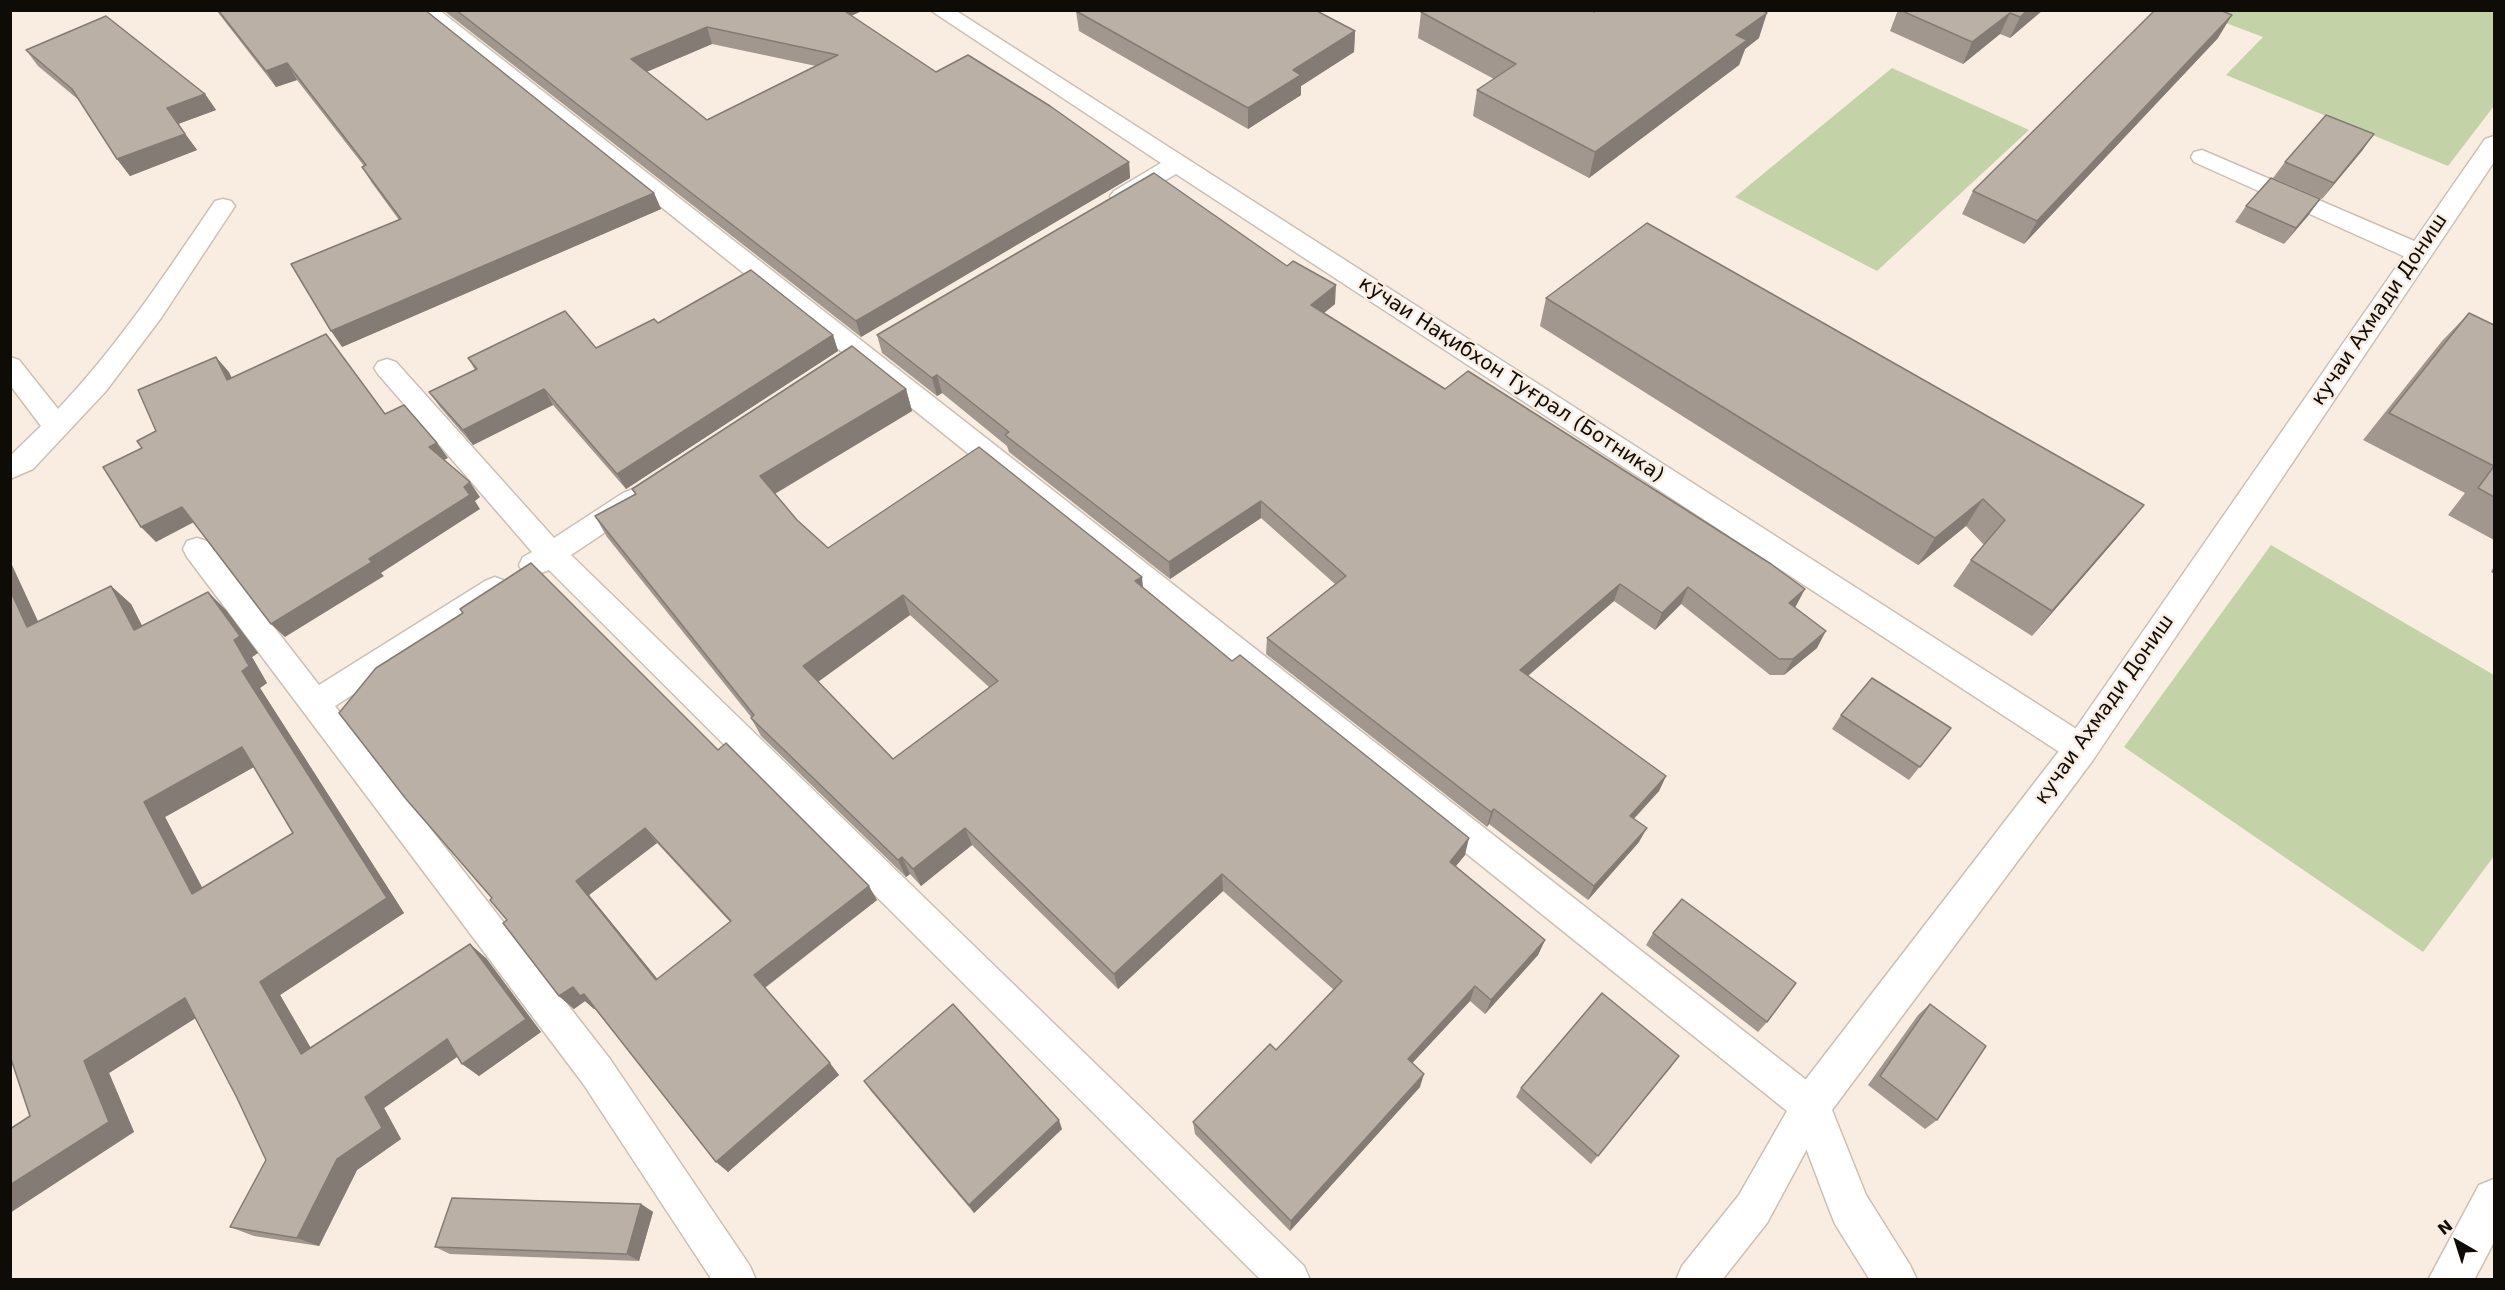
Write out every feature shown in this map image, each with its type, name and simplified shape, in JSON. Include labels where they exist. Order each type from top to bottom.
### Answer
[{"type":"street","name":"кучаи Ахмади Дониш","points":[[1810,1106],[2081,749],[2494,144]]},
{"type":"street","points":[[1810,1106],[1851,1209],[1895,1280]]},
{"type":"street","points":[[2450,1280],[2494,1200]]},
{"type":"lane","points":[[426,10],[870,346],[1810,1106],[1753,1209],[1696,1280]]},
{"type":"lane","name":"кӯчаи Нақибхон Туғрал (Ботника)","points":[[940,10],[2081,749]]},
{"type":"lane","points":[[2202,157],[2419,253]]},
{"type":"lane","points":[[1104,206],[1176,164]]},
{"type":"lane","points":[[10,469],[23,462],[97,384],[152,312],[223,206]]},
{"type":"lane","points":[[830,371],[870,346]]},
{"type":"lane","points":[[10,366],[57,427]]},
{"type":"lane","points":[[387,368],[550,554],[1290,1280]]},
{"type":"lane","points":[[315,703],[660,482]]},
{"type":"lane","points":[[197,549],[597,1072],[736,1280]]},
{"type":"green space","points":[[2194,11],[2494,11],[2494,106],[2448,166],[2226,75],[2263,37]]},
{"type":"green space","points":[[1892,68],[2029,130],[1877,271],[1735,197]]},
{"type":"green space","points":[[2271,545],[2494,675],[2494,856],[2423,952],[2124,747]]},
{"type":"building","points":[[218,10],[425,10],[654,193],[331,331],[291,264],[401,219],[362,167],[366,165],[287,63],[266,71]]},
{"type":"building","points":[[456,10],[843,10],[936,72],[968,55],[1050,106],[1129,162],[856,321]],"holes":[[[707,27],[838,55],[707,120],[631,59]]]},
{"type":"building","points":[[1315,10],[1355,31],[1293,70],[1301,75],[1248,108],[1076,11]]},
{"type":"building","points":[[1424,10],[1592,10],[1594,12],[1596,10],[1762,10],[1767,13],[1736,35],[1747,40],[1595,152],[1477,90],[1516,64],[1421,12]]},
{"type":"building","points":[[1900,10],[2028,10],[2020,17],[2010,13],[1972,42]]},
{"type":"building","points":[[2155,10],[2220,10],[2232,15],[2037,221],[1973,191]]},
{"type":"building","points":[[106,16],[205,94],[167,108],[185,134],[117,159],[72,89],[26,50]]},
{"type":"building","points":[[2326,115],[2374,134],[2334,183],[2285,162]]},
{"type":"building","points":[[1154,173],[1287,266],[1293,261],[1336,285],[1311,305],[1445,389],[1468,371],[1771,564],[1805,589],[1789,603],[1826,631],[1793,659],[1779,659],[1688,587],[1662,613],[1620,584],[1520,670],[1666,776],[1630,816],[1647,828],[1594,886],[1494,809],[1491,812],[1267,638],[1346,576],[1261,501],[1169,562],[1005,435],[1009,432],[937,375],[932,378],[877,335]]},
{"type":"building","points":[[2271,178],[2320,199],[2296,228],[2246,206]]},
{"type":"building","points":[[1647,223],[2144,505],[2052,611],[1971,560],[2005,520],[1983,499],[1935,538],[1546,298]]},
{"type":"building","points":[[751,270],[833,335],[617,474],[544,389],[463,430],[429,392],[477,369],[468,358],[565,311],[596,348],[654,319],[658,323]]},
{"type":"building","points":[[2469,313],[2494,325],[2494,466],[2389,413]]},
{"type":"building","points":[[326,334],[385,414],[404,405],[437,443],[429,447],[470,482],[464,487],[470,495],[369,559],[372,562],[271,624],[182,507],[141,527],[103,467],[142,448],[137,441],[156,431],[138,390],[216,357],[227,380]]},
{"type":"building","points":[[852,346],[906,389],[760,476],[797,520],[828,548],[979,447],[1142,577],[1135,581],[1232,661],[1240,655],[1469,838],[1450,862],[1545,940],[1491,1000],[1475,986],[1408,1059],[1424,1074],[1291,1221],[1193,1122],[1270,1044],[1276,1050],[1342,981],[1222,874],[1114,974],[965,828],[913,869],[902,857],[898,860],[751,718],[754,715],[595,516],[636,494],[632,489]],"holes":[[[903,595],[998,681],[893,759],[803,666]]]},
{"type":"building","points":[[2494,466],[2494,497],[2478,488]]},
{"type":"building","points":[[531,563],[718,750],[726,743],[869,886],[754,975],[830,1063],[716,1162],[584,994],[580,996],[573,987],[559,996],[503,923],[507,920],[490,900],[492,898],[406,799],[339,713],[376,668],[463,613],[460,609]],"holes":[[[645,828],[731,921],[656,980],[576,881]]]},
{"type":"building","points":[[111,586],[134,630],[208,592],[240,636],[234,640],[249,666],[242,671],[387,898],[260,982],[301,1054],[470,944],[526,1019],[462,1064],[447,1039],[365,1097],[382,1128],[337,1159],[297,1238],[230,1227],[266,1160],[185,998],[84,1061],[109,1122],[10,1185],[10,1129],[30,1116],[10,1056],[10,590],[27,627]],"holes":[[[242,747],[293,833],[192,894],[144,802]]]},
{"type":"building","points":[[1872,678],[1951,728],[1920,767],[1841,715]]},
{"type":"building","points":[[1682,899],[1796,983],[1767,1022],[1653,933]]},
{"type":"building","points":[[1602,993],[1679,1056],[1598,1156],[1521,1088]]},
{"type":"building","points":[[953,1004],[1059,1120],[969,1205],[864,1081]]},
{"type":"building","points":[[1930,1004],[1986,1046],[1937,1120],[1880,1076]]},
{"type":"building","points":[[452,1198],[641,1204],[627,1254],[435,1247]]}]
